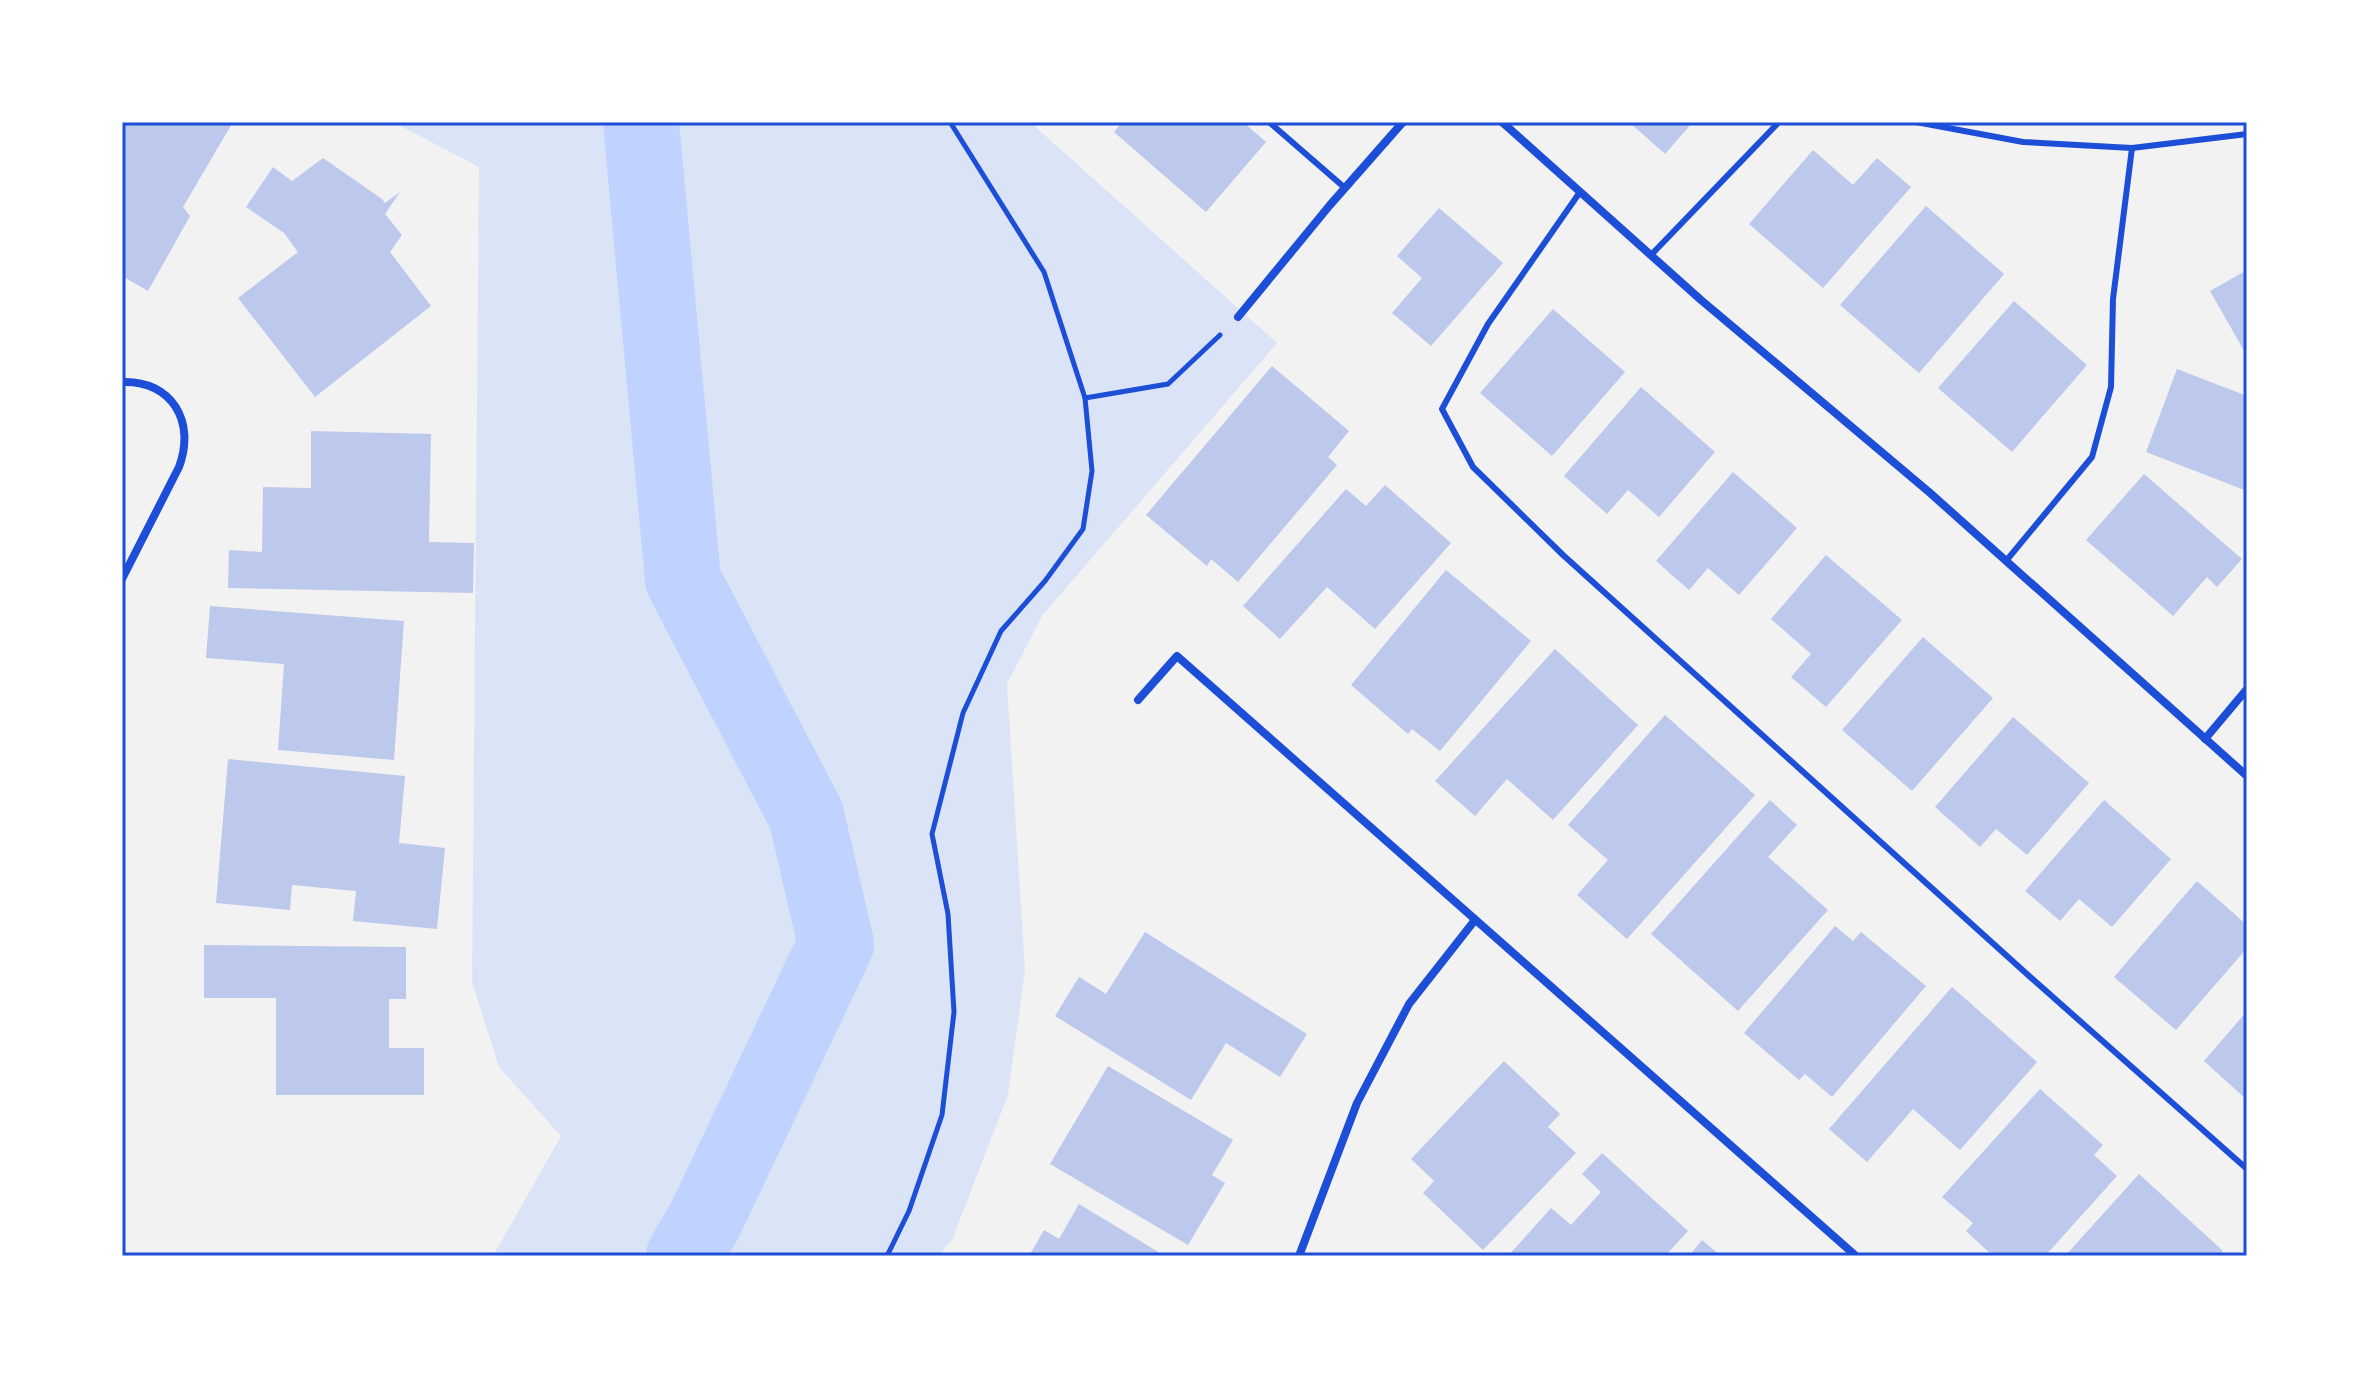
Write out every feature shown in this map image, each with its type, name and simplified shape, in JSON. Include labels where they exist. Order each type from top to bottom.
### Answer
[{"type":"street","points":[[1238,317],[1403,122]]},
{"type":"street","points":[[1502,122],[1651,255],[1929,492],[2247,776]]},
{"type":"street","points":[[122,382],[145,384],[168,399],[180,413],[186,445],[179,467],[122,579]]},
{"type":"street","points":[[1138,700],[1177,656],[1856,1256]]},
{"type":"street","points":[[2205,739],[2247,689]]},
{"type":"street","points":[[1299,1256],[1364,1088],[1409,1004],[1475,920]]},
{"type":"lane","points":[[1269,122],[1345,188]]},
{"type":"lane","points":[[1651,255],[1779,122]]},
{"type":"lane","points":[[1916,122],[2023,142],[2132,148],[2247,134]]},
{"type":"lane","points":[[2006,561],[2092,457],[2111,387],[2113,299],[2132,148]]},
{"type":"lane","points":[[1580,192],[1488,324],[1442,409],[1473,467],[1575,566],[2247,1169]]},
{"type":"path","points":[[887,1256],[909,1211],[942,1115],[954,1012],[948,914],[932,834],[963,713],[1001,631],[1045,581],[1083,529],[1092,471],[1085,398],[1044,272],[950,122]]},
{"type":"path","points":[[1085,398],[1168,384],[1238,317]]},
{"type":"shaded area","points":[[393,122],[1030,122],[1277,343],[1042,616],[1007,684],[1025,970],[1008,1095],[952,1240],[938,1256],[493,1256],[561,1136],[499,1067],[472,982],[479,167]]},
{"type":"building","points":[[122,122],[233,122],[183,207],[190,216],[148,291],[122,276]]},
{"type":"building","points":[[1122,122],[1243,122],[1266,142],[1206,212],[1114,132]]},
{"type":"building","points":[[1629,122],[1693,122],[1665,154]]},
{"type":"building","points":[[1813,150],[1853,185],[1877,158],[1911,187],[1823,288],[1749,224]]},
{"type":"building","points":[[323,158],[385,203],[400,192],[385,214],[402,235],[390,252],[431,306],[315,397],[238,298],[298,252],[284,233],[246,207],[273,167],[292,181]]},
{"type":"building","points":[[1926,206],[2004,274],[1919,373],[1840,305]]},
{"type":"building","points":[[1439,208],[1503,263],[1431,346],[1392,313],[1422,278],[1397,256]]},
{"type":"building","points":[[2247,270],[2247,356],[2210,291]]},
{"type":"building","points":[[2014,301],[2087,365],[2012,452],[1938,388]]},
{"type":"building","points":[[1553,309],[1625,372],[1552,456],[1480,393]]},
{"type":"building","points":[[1272,366],[1349,431],[1328,457],[1337,465],[1238,582],[1211,559],[1207,566],[1146,515]]},
{"type":"building","points":[[2177,369],[2247,396],[2247,491],[2146,452]]},
{"type":"building","points":[[1641,387],[1715,452],[1659,517],[1628,490],[1607,514],[1564,476]]},
{"type":"building","points":[[311,431],[431,434],[429,542],[474,543],[473,593],[228,588],[229,550],[262,552],[263,487],[311,488]]},
{"type":"building","points":[[1733,472],[1797,528],[1739,595],[1708,568],[1689,590],[1656,561]]},
{"type":"building","points":[[2144,474],[2242,559],[2217,587],[2207,577],[2173,616],[2086,540]]},
{"type":"building","points":[[1385,485],[1451,543],[1375,629],[1327,587],[1280,639],[1243,606],[1346,489],[1366,506]]},
{"type":"building","points":[[1826,555],[1902,620],[1826,707],[1791,677],[1811,654],[1771,619]]},
{"type":"building","points":[[1446,570],[1531,641],[1440,751],[1412,729],[1408,734],[1351,685]]},
{"type":"building","points":[[210,606],[404,621],[394,760],[278,750],[284,664],[206,658]]},
{"type":"building","points":[[1923,637],[1993,698],[1912,791],[1842,730]]},
{"type":"building","points":[[1555,649],[1638,725],[1553,820],[1507,779],[1475,816],[1435,781]]},
{"type":"building","points":[[1665,715],[1755,795],[1627,939],[1577,895],[1608,860],[1568,825]]},
{"type":"building","points":[[2013,717],[2089,783],[2027,855],[1996,829],[1980,847],[1935,807]]},
{"type":"building","points":[[228,759],[405,776],[399,843],[445,848],[437,929],[353,921],[356,891],[292,885],[290,910],[216,903]]},
{"type":"building","points":[[1770,800],[1797,825],[1768,857],[1828,910],[1738,1011],[1651,934]]},
{"type":"building","points":[[2104,800],[2171,859],[2112,927],[2079,899],[2060,921],[2025,891]]},
{"type":"building","points":[[2197,881],[2247,925],[2247,948],[2176,1030],[2114,977]]},
{"type":"building","points":[[1835,926],[1853,941],[1861,932],[1926,986],[1832,1097],[1805,1074],[1799,1080],[1744,1033]]},
{"type":"building","points":[[1145,932],[1307,1034],[1280,1077],[1226,1043],[1191,1100],[1055,1016],[1079,977],[1106,994]]},
{"type":"building","points":[[204,945],[406,947],[406,999],[389,999],[389,1048],[424,1048],[424,1095],[276,1095],[276,998],[204,998]]},
{"type":"building","points":[[1952,987],[2037,1062],[1960,1150],[1913,1109],[1867,1162],[1829,1129]]},
{"type":"building","points":[[2247,1011],[2247,1100],[2204,1061]]},
{"type":"building","points":[[1504,1061],[1560,1114],[1548,1127],[1576,1153],[1483,1250],[1423,1193],[1434,1181],[1411,1159]]},
{"type":"building","points":[[1108,1066],[1233,1140],[1212,1175],[1225,1183],[1188,1245],[1050,1164]]},
{"type":"building","points":[[2040,1089],[2103,1145],[2094,1155],[2117,1176],[2045,1256],[1993,1256],[1966,1231],[1973,1223],[1942,1197]]},
{"type":"building","points":[[1602,1153],[1688,1231],[1665,1256],[1508,1256],[1551,1208],[1571,1225],[1601,1192],[1582,1174]]},
{"type":"building","points":[[2139,1174],[2223,1251],[2218,1256],[2065,1256]]},
{"type":"building","points":[[1079,1204],[1165,1256],[1029,1256],[1044,1230],[1059,1239]]},
{"type":"building","points":[[1702,1240],[1721,1256],[1689,1256]]},
{"type":"waterway","points":[[641,122],[683,580],[806,815],[836,944],[705,1220],[684,1256]]}]
